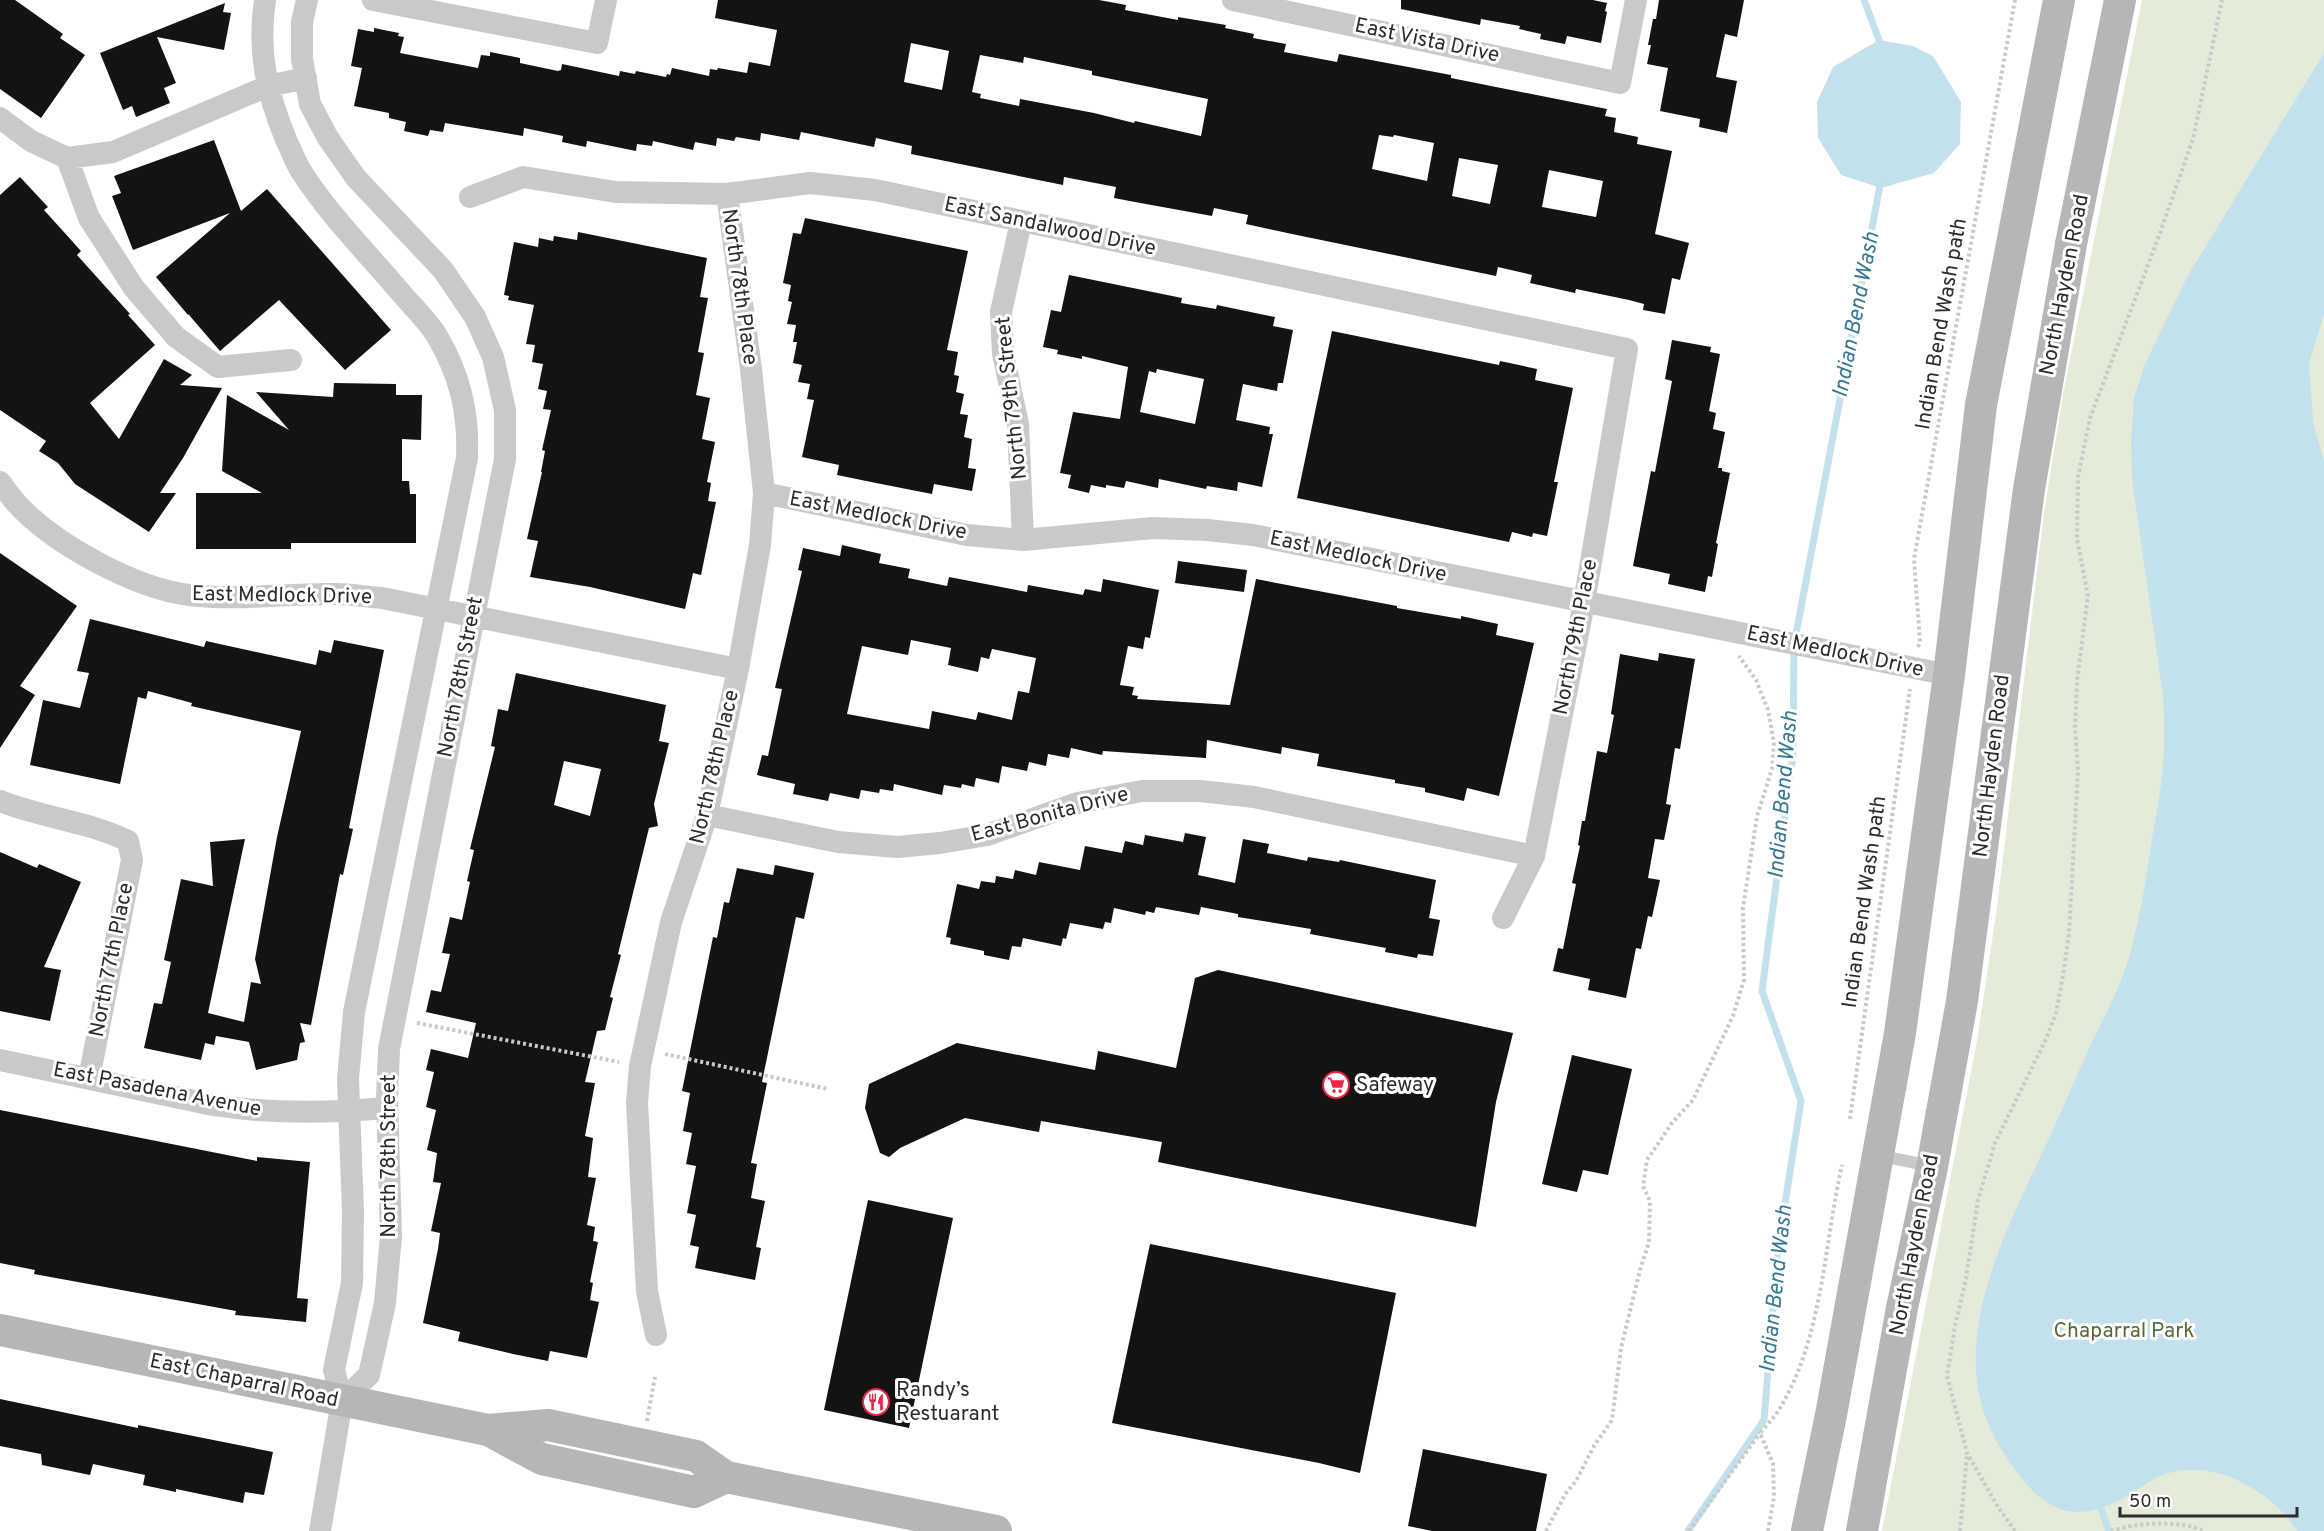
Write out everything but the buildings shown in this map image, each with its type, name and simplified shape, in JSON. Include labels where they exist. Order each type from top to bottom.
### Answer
[{"type":"main road","points":[[1807,1531],[1831,1415],[1876,1155],[1900,1033],[1949,675],[1982,405],[2059,0]]},
{"type":"main road","name":"North Hayden Road","points":[[1862,1531],[1902,1308],[1932,1167],[1963,990],[2029,489],[2071,244],[2120,0]]},
{"type":"main road","name":"East Chaparral Road","points":[[0,1330],[488,1430],[548,1425],[696,1456],[726,1477],[996,1531]]},
{"type":"street","name":"North 78th Street","points":[[265,0],[261,49],[268,86],[275,112],[299,169],[320,198],[436,334],[463,396],[468,430],[467,458],[354,1012],[348,1079],[353,1212],[352,1284],[334,1370],[342,1401],[320,1531]]},
{"type":"street","name":"North 78th Street","points":[[307,0],[302,22],[302,59],[310,104],[328,138],[356,178],[443,270],[475,317],[493,357],[505,410],[505,459],[389,1049],[387,1108],[391,1236],[385,1304],[369,1375],[342,1401]]},
{"type":"street","points":[[373,0],[597,43],[606,0]]},
{"type":"street","name":"East Vista Drive","points":[[1233,0],[1620,83],[1635,0]]},
{"type":"street","points":[[0,118],[31,141],[67,158],[113,152],[268,86],[306,78]]},
{"type":"street","points":[[67,158],[89,218],[134,288],[176,337],[218,367],[291,360]]},
{"type":"street","name":"East Sandalwood Drive","points":[[470,197],[523,177],[616,192],[727,195],[810,183],[875,190],[1627,350]]},
{"type":"street","name":"North 78th Place","points":[[656,1335],[647,1291],[637,1103],[642,1057],[670,922],[707,815],[738,669],[760,545],[764,494],[751,369],[727,195]]},
{"type":"street","name":"North 79th Street","points":[[1021,222],[1001,312],[1003,354],[1018,424],[1023,540]]},
{"type":"street","name":"North 79th Place","points":[[1503,918],[1534,856],[1584,603],[1627,350]]},
{"type":"street","name":"East Medlock Drive","points":[[0,482],[17,504],[56,537],[105,566],[142,583],[187,595],[234,598],[336,594],[382,598],[472,618],[738,669]]},
{"type":"street","name":"East Medlock Drive","points":[[764,494],[955,533],[1023,540],[1153,528],[1253,535],[1949,675]]},
{"type":"street","name":"East Bonita Drive","points":[[707,815],[838,842],[897,848],[987,835],[1078,803],[1142,791],[1200,791],[1254,797],[1534,856]]},
{"type":"street","name":"North 77th Place","points":[[0,801],[22,810],[106,830],[128,841],[132,860],[89,1078]]},
{"type":"street","name":"East Pasadena Avenue","points":[[0,1060],[213,1105],[248,1110],[285,1113],[387,1108]]},
{"type":"lane","points":[[1876,1155],[1932,1167]]},
{"type":"path","name":"Indian Bend Wash path","points":[[1914,653],[1920,642],[1914,559],[2015,0]]},
{"type":"path","points":[[2015,1531],[1998,1507],[1968,1453],[1947,1376],[1966,1279],[1978,1200],[1995,1143],[2046,1039],[2056,1013],[2064,970],[2078,770],[2075,728],[2077,681],[2088,596],[2077,539],[2078,477],[2090,418],[2193,139],[2222,0]]},
{"type":"path","points":[[1546,1531],[1594,1446],[1612,1420],[1621,1348],[1649,1242],[1650,1201],[1642,1186],[1647,1160],[1672,1123],[1693,1100],[1733,1016],[1744,980],[1745,898],[1757,816],[1773,768],[1774,742],[1768,710],[1756,680],[1737,654],[1737,632]]},
{"type":"path","name":"Indian Bend Wash path","points":[[1850,1119],[1910,689]]},
{"type":"path","points":[[408,1021],[642,1057],[828,1089]]},
{"type":"path","points":[[1689,1531],[1780,1409],[1801,1365],[1810,1338],[1832,1208],[1842,1165]]},
{"type":"path","points":[[647,1420],[655,1377]]},
{"type":"path","points":[[1760,1433],[1773,1464],[1774,1497],[1768,1531]]},
{"type":"path","points":[[1960,1531],[1968,1453]]},
{"type":"path","points":[[2110,1531],[2132,1524],[2164,1524],[2203,1531]]},
{"type":"green space","name":"Chaparral Park","points":[[2142,0],[2324,0],[2324,1531],[1882,1531],[1977,1041],[1997,907],[2044,512],[2063,394]]},
{"type":"water","points":[[1879,40],[1913,46],[1933,56],[1961,102],[1960,144],[1934,173],[1881,188],[1841,175],[1818,138],[1817,102],[1833,67]]},
{"type":"water","name":"Chaparral Park","points":[[2324,53],[2324,314],[2309,364],[2313,422],[2324,461],[2324,1531],[2297,1531],[2286,1516],[2255,1489],[2217,1473],[2197,1470],[2177,1471],[2158,1477],[2118,1501],[2097,1509],[2079,1512],[2063,1510],[2048,1503],[2035,1493],[2000,1447],[1984,1412],[1977,1377],[1977,1340],[1982,1304],[2006,1231],[2123,975],[2135,935],[2144,890],[2162,775],[2164,722],[2163,696],[2132,480],[2131,440],[2134,397],[2145,364],[2187,277]]},
{"type":"waterway","name":"Indian Bend Wash","points":[[1864,0],[1879,40],[1879,49]]},
{"type":"waterway","name":"Indian Bend Wash","points":[[1688,1531],[1764,1420],[1778,1249],[1801,1101],[1762,991],[1793,755],[1794,645],[1881,180]]},
{"type":"waterway","points":[[2101,1509],[2109,1531]]},
{"type":"place","name":"Safeway","points":[[1336,1085]]},
{"type":"place","name":"Randy’s Restuarant","points":[[876,1402]]}]
